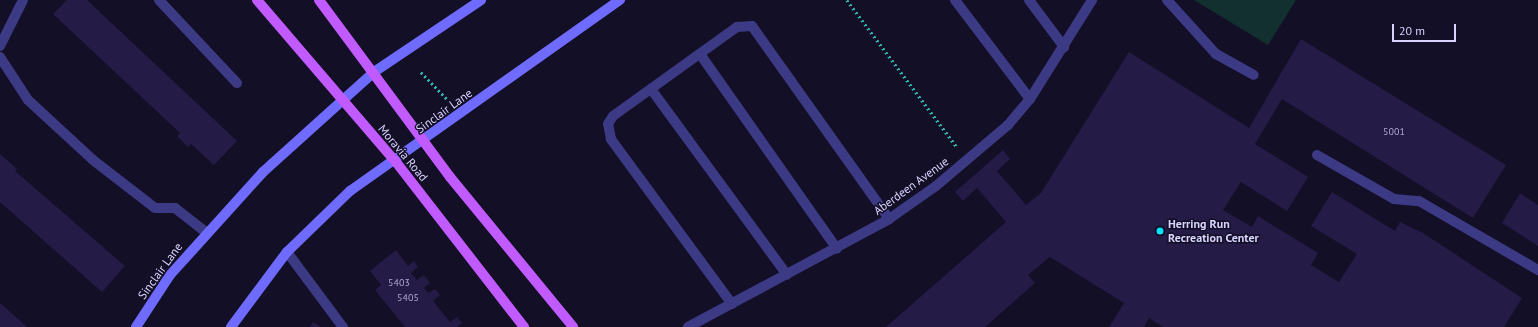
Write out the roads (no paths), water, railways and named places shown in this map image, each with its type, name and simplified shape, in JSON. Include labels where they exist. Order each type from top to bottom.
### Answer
[{"type":"main road","name":"Moravia Road","points":[[257,0],[340,100],[396,162],[524,327]]},
{"type":"main road","name":"Moravia Road","points":[[319,0],[374,72],[424,142],[573,327]]},
{"type":"main road","name":"Sinclair Lane","points":[[136,327],[170,276],[206,232],[340,100],[374,72],[481,0]]},
{"type":"main road","name":"Sinclair Lane","points":[[231,327],[287,252],[350,191],[396,162],[620,0]]},
{"type":"street","points":[[0,46],[23,0]]},
{"type":"street","points":[[159,0],[238,83]]},
{"type":"street","points":[[955,0],[1030,99]]},
{"type":"street","points":[[1029,0],[1064,47]]},
{"type":"street","name":"Aberdeen Avenue","points":[[688,327],[837,249],[889,219],[967,160],[1008,125],[1030,99],[1064,47],[1092,0]]},
{"type":"street","points":[[1168,0],[1216,54],[1254,76]]},
{"type":"street","points":[[732,304],[611,139],[608,124],[613,116],[737,27],[752,26],[889,219]]},
{"type":"street","points":[[700,54],[837,249]]},
{"type":"street","points":[[0,57],[28,100],[93,160],[155,208],[175,208],[206,232]]},
{"type":"street","points":[[651,88],[787,275]]},
{"type":"street","points":[[1317,155],[1394,199],[1419,201],[1538,270]]},
{"type":"street","points":[[287,252],[343,327]]},
{"type":"place","name":"Herring Run Recreation Center","points":[[1160,231]]}]
